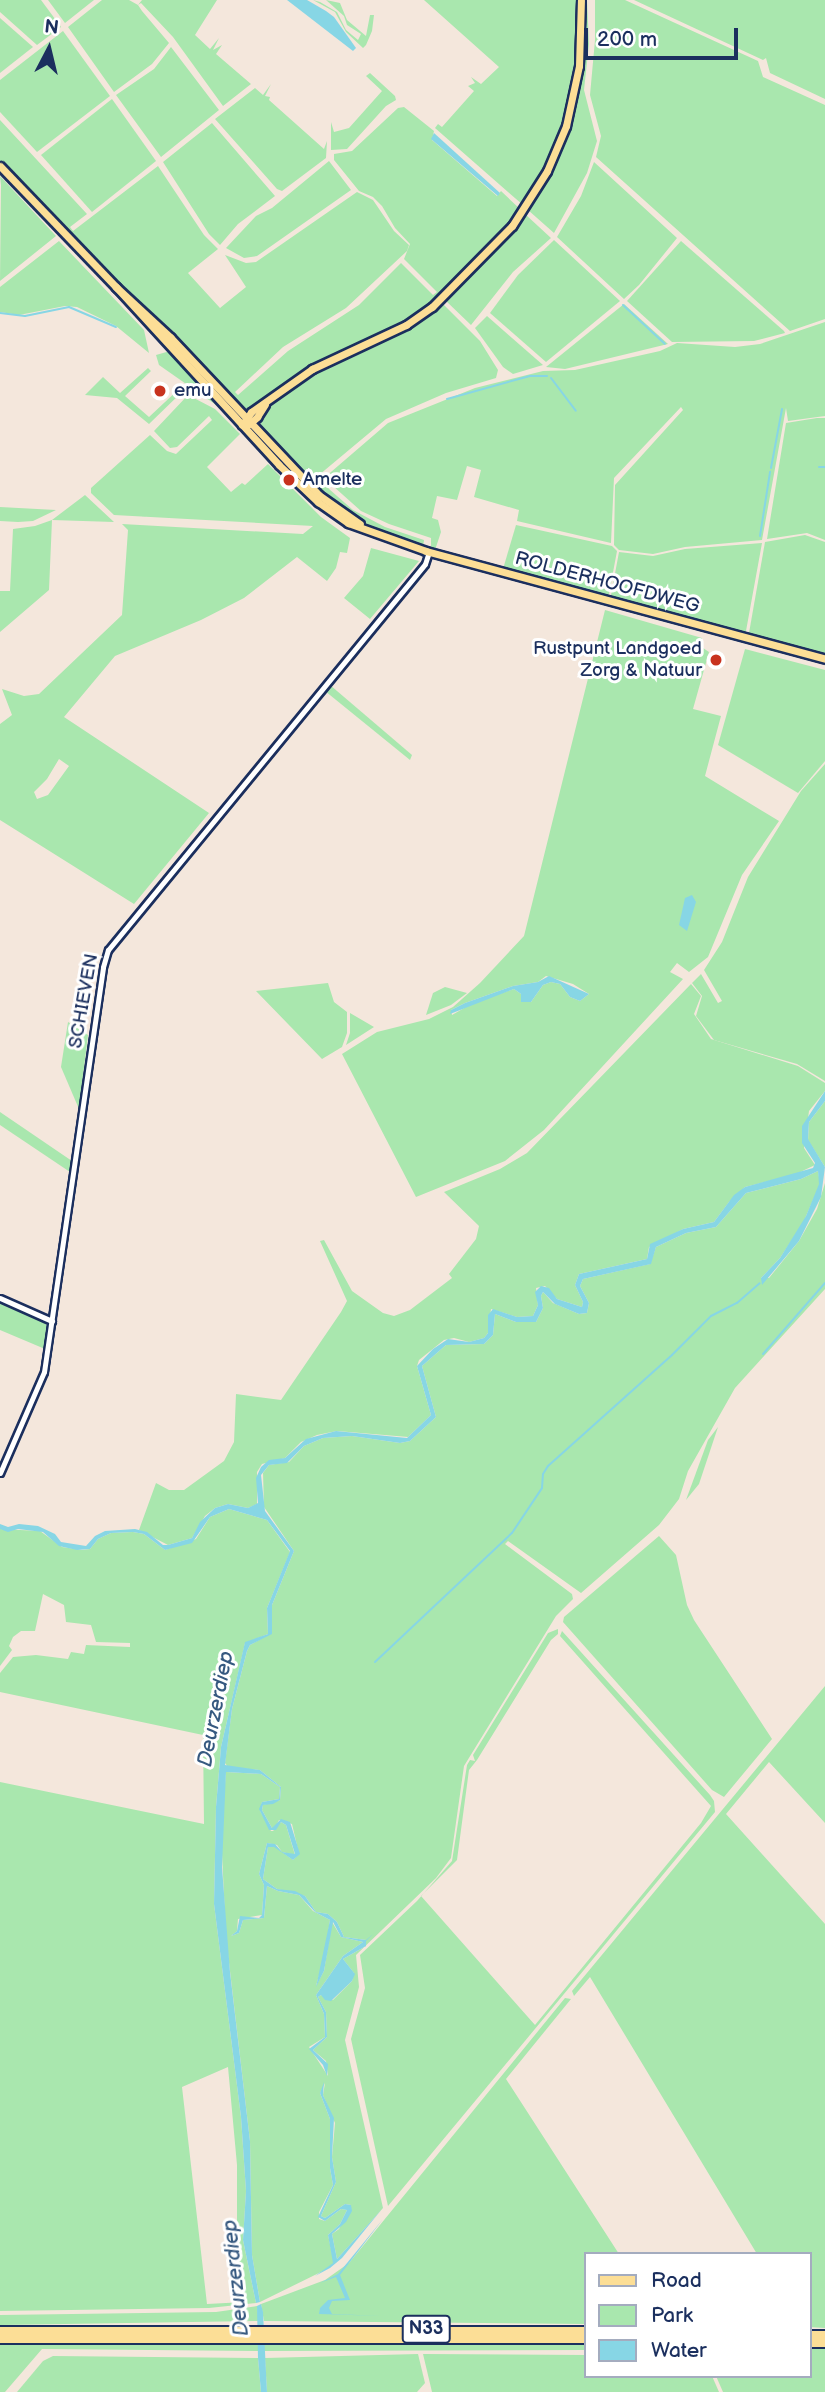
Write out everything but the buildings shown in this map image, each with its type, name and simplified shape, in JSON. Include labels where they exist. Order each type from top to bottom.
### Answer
[{"type":"highway","name":"N33","points":[[0,2331],[584,2331]]},
{"type":"highway","name":"N33","points":[[0,2339],[257,2333]]},
{"type":"highway","name":"N33","points":[[267,2333],[584,2339]]},
{"type":"main road","points":[[243,421],[312,369],[406,325],[432,307],[512,226],[547,172],[566,126],[579,66],[579,0]]},
{"type":"main road","name":"ROLDERHOOFDWEG","points":[[0,166],[116,287],[150,318],[318,502],[348,523],[429,552],[825,659]]},
{"type":"main road","points":[[251,424],[265,403]]},
{"type":"main road","name":"ROLDERHOOFDWEG","points":[[243,421],[251,424],[319,495],[381,537]]},
{"type":"street","name":"SCHIEVEN","points":[[0,1472],[42,1379],[103,968],[108,950],[425,564],[429,552]]},
{"type":"street","points":[[0,1298],[52,1321]]},
{"type":"green space","points":[[0,0],[41,0],[61,27],[37,45],[0,12]]},
{"type":"green space","points":[[48,0],[94,0],[65,23]]},
{"type":"green space","points":[[102,0],[129,0],[138,5],[169,43],[152,64],[114,92],[68,27]]},
{"type":"green space","points":[[142,0],[217,0],[195,35],[210,49],[219,38],[213,50],[222,45],[216,54],[251,84],[223,106],[173,37],[141,3],[138,5]]},
{"type":"green space","points":[[313,0],[337,12],[346,30],[358,40],[361,34],[347,25],[344,16],[326,0],[340,3],[347,20],[366,36],[370,15],[374,15],[372,31],[366,45],[363,48],[346,32],[335,12]]},
{"type":"green space","points":[[424,0],[576,0],[574,86],[561,130],[539,181],[523,205],[435,128],[438,124],[442,127],[474,91],[468,86],[475,83],[471,77],[481,84],[499,67]]},
{"type":"green space","points":[[583,0],[587,0],[589,44],[584,90],[597,141],[587,173],[554,233],[528,210],[552,171],[575,106],[583,54]]},
{"type":"green space","points":[[595,0],[625,0],[758,61],[763,77],[825,105],[825,319],[790,331],[596,157],[601,136],[590,95],[595,40]]},
{"type":"green space","points":[[634,0],[825,0],[825,99],[770,73],[766,58],[763,60]]},
{"type":"green space","points":[[0,18],[33,47],[0,73]]},
{"type":"green space","points":[[63,31],[110,96],[37,152],[0,112],[0,80]]},
{"type":"green space","points":[[171,47],[219,110],[161,157],[116,95],[154,69]]},
{"type":"green space","points":[[370,73],[396,100],[386,106],[347,149],[331,150],[331,122],[334,132],[349,128],[382,91],[366,76]]},
{"type":"green space","points":[[271,84],[265,96],[270,97],[269,100],[324,149],[327,141],[326,158],[282,191],[277,189],[215,119],[255,88],[263,95]]},
{"type":"green space","points":[[112,99],[156,161],[92,212],[41,155]]},
{"type":"green space","points":[[404,107],[434,131],[432,140],[497,196],[501,191],[521,210],[493,243],[430,305],[394,328],[314,364],[250,410],[237,405],[0,161],[0,120],[87,214],[70,227],[73,231],[158,166],[204,235],[218,249],[188,273],[220,308],[246,287],[225,255],[246,263],[256,262],[357,192],[373,200],[394,231],[409,245],[407,251],[346,308],[283,347],[235,392],[238,395],[288,351],[359,305],[401,263],[433,295],[437,292],[404,259],[410,244],[395,228],[382,206],[373,197],[359,191],[334,160],[334,154],[352,151],[398,108]]},
{"type":"green space","points":[[212,123],[275,196],[238,224],[220,245],[209,234],[163,162]]},
{"type":"green space","points":[[329,161],[351,190],[257,256],[244,258],[226,248],[256,216],[272,208]]},
{"type":"green space","points":[[594,162],[677,238],[639,285],[624,299],[557,237],[581,196]]},
{"type":"green space","points":[[0,176],[56,236],[0,281],[1,185]]},
{"type":"green space","points":[[525,214],[551,238],[513,272],[471,325],[445,300],[498,247]]},
{"type":"green space","points":[[554,240],[620,301],[546,362],[490,313],[518,275]]},
{"type":"green space","points":[[59,241],[144,330],[149,353],[116,326],[77,307],[65,306],[19,315],[0,312],[0,287]]},
{"type":"green space","points":[[681,241],[785,333],[754,341],[672,342],[627,301]]},
{"type":"green space","points":[[442,303],[480,341],[498,370],[496,378],[446,393],[386,419],[319,475],[329,489],[353,510],[385,527],[424,540],[423,547],[375,530],[322,494],[262,431],[260,421],[273,400],[310,372],[423,318]]},
{"type":"green space","points":[[624,304],[668,344],[565,369],[546,367]]},
{"type":"green space","points":[[487,316],[543,365],[513,374],[503,367],[475,328]]},
{"type":"green space","points":[[825,322],[825,416],[788,421],[786,408],[762,540],[685,547],[653,554],[619,550],[614,545],[615,485],[683,410],[681,407],[614,478],[611,543],[517,521],[519,510],[474,497],[481,470],[467,466],[457,500],[437,496],[432,518],[438,520],[441,532],[435,550],[431,549],[431,538],[361,511],[324,478],[388,423],[475,388],[543,371],[575,370],[660,351],[677,343],[735,347],[760,344]]},
{"type":"green space","points":[[170,351],[219,407],[159,365],[156,355]]},
{"type":"green space","points":[[148,368],[151,371],[125,396],[149,417],[180,388],[183,391],[149,424],[117,398],[85,395],[103,377],[120,393]]},
{"type":"green space","points":[[188,395],[215,409],[240,434],[207,467],[231,492],[242,483],[245,485],[268,464],[321,517],[350,538],[347,553],[340,552],[336,568],[327,581],[297,557],[244,598],[201,620],[115,656],[64,717],[209,813],[134,904],[0,820],[0,724],[12,715],[2,689],[24,696],[39,694],[122,615],[128,530],[122,524],[303,534],[313,526],[114,515],[91,493],[91,488],[150,435],[167,451],[176,454],[212,420],[209,416],[177,447],[170,448],[154,431]],"holes":[[[59,759],[69,766],[48,795],[37,799],[34,792],[47,779]]]},
{"type":"green space","points":[[825,418],[825,540],[807,533],[767,539],[786,423]]},
{"type":"green space","points":[[85,495],[114,522],[52,520]]},
{"type":"green space","points":[[0,507],[56,510],[33,521],[18,522],[0,521]]},
{"type":"green space","points":[[52,520],[49,590],[0,632],[0,591],[10,591],[13,529]]},
{"type":"green space","points":[[516,525],[612,546],[617,551],[609,594],[605,597],[503,569]]},
{"type":"green space","points":[[805,535],[825,542],[825,656],[749,633],[765,542]]},
{"type":"green space","points":[[762,543],[746,631],[742,634],[613,598],[611,595],[619,552],[653,556],[685,549]]},
{"type":"green space","points":[[371,548],[419,561],[370,619],[344,598],[363,576]]},
{"type":"green space","points":[[605,610],[702,638],[700,646],[709,652],[693,709],[721,716],[705,776],[779,821],[742,875],[708,957],[689,972],[677,963],[670,972],[683,979],[544,1130],[505,1161],[416,1197],[342,1054],[377,1032],[429,1019],[453,1007],[480,983],[524,936]],"holes":[[[546,976],[573,984],[589,994],[580,1001],[570,997],[560,984],[551,982],[543,985],[531,1002],[523,1002],[521,994],[514,989],[473,1003],[452,1015],[451,1010],[465,1003],[513,986],[538,982]]]},
{"type":"green space","points":[[745,649],[825,670],[825,761],[798,793],[718,745]]},
{"type":"green space","points":[[330,685],[412,755],[410,760],[325,691]]},
{"type":"green space","points":[[825,764],[825,1081],[797,1064],[714,1040],[696,1016],[702,996],[692,983],[701,974],[718,1003],[722,1001],[704,970],[722,942],[748,877],[801,791]]},
{"type":"green space","points":[[328,983],[334,1002],[347,1012],[347,1033],[342,1047],[322,1059],[256,991]]},
{"type":"green space","points":[[691,984],[701,996],[694,1014],[711,1039],[798,1066],[825,1083],[825,1091],[809,1111],[804,1148],[815,1165],[794,1175],[745,1187],[714,1222],[683,1229],[649,1247],[647,1259],[579,1274],[575,1285],[583,1302],[582,1307],[557,1299],[545,1286],[536,1288],[538,1305],[533,1316],[517,1317],[491,1309],[488,1333],[484,1338],[469,1342],[454,1338],[444,1340],[419,1360],[417,1366],[431,1415],[408,1437],[337,1431],[317,1435],[301,1442],[285,1458],[262,1464],[257,1472],[257,1504],[248,1508],[228,1504],[215,1508],[205,1516],[192,1538],[168,1545],[139,1530],[156,1483],[169,1490],[184,1490],[224,1461],[234,1442],[236,1394],[281,1400],[341,1312],[347,1301],[320,1241],[324,1240],[352,1291],[383,1313],[394,1316],[410,1310],[452,1278],[449,1274],[476,1239],[479,1226],[444,1192],[500,1169],[527,1153]]},
{"type":"green space","points":[[445,987],[467,993],[451,1005],[426,1015],[433,993]]},
{"type":"green space","points":[[350,1013],[374,1027],[346,1045],[350,1033]]},
{"type":"green space","points":[[68,1022],[88,1035],[79,1109],[61,1067]]},
{"type":"green space","points":[[825,1101],[825,1167],[808,1140],[809,1122]]},
{"type":"green space","points":[[0,1112],[72,1161],[70,1172],[0,1125]]},
{"type":"green space","points":[[818,1171],[820,1184],[803,1223],[780,1258],[761,1278],[769,1278],[799,1241],[817,1209],[825,1183],[825,1289],[735,1388],[688,1471],[679,1499],[659,1525],[581,1593],[508,1541],[505,1544],[572,1594],[573,1599],[556,1616],[464,1766],[451,1858],[436,1878],[366,1945],[366,1940],[344,1937],[337,1922],[328,1914],[316,1912],[305,1896],[277,1889],[263,1879],[268,1847],[274,1846],[293,1860],[299,1854],[292,1824],[279,1820],[275,1828],[272,1828],[262,1810],[263,1805],[280,1800],[281,1787],[260,1770],[228,1767],[225,1763],[232,1709],[247,1651],[250,1645],[272,1633],[272,1605],[294,1551],[264,1507],[263,1473],[269,1465],[289,1462],[304,1446],[323,1438],[352,1436],[400,1443],[410,1441],[436,1417],[422,1366],[446,1345],[484,1344],[493,1335],[495,1314],[516,1322],[536,1322],[543,1308],[543,1292],[553,1303],[579,1314],[587,1313],[589,1303],[580,1286],[583,1279],[650,1264],[656,1247],[686,1233],[716,1227],[746,1193],[801,1179]]},
{"type":"green space","points":[[0,1301],[43,1321],[48,1327],[45,1349],[0,1330]]},
{"type":"green space","points":[[718,1427],[699,1484],[686,1500],[708,1440]]},
{"type":"green space","points":[[229,1509],[267,1520],[290,1552],[267,1608],[268,1634],[245,1643],[221,1747],[216,1807],[214,1904],[241,2117],[246,2191],[243,2240],[256,2303],[209,2308],[0,2311],[0,1782],[204,1824],[203,1735],[0,1692],[0,1673],[13,1657],[36,1655],[68,1659],[71,1652],[84,1654],[86,1645],[130,1647],[130,1643],[96,1642],[91,1625],[66,1622],[64,1605],[43,1594],[35,1631],[21,1631],[13,1637],[9,1646],[12,1650],[0,1666],[0,1529],[40,1531],[62,1547],[82,1550],[90,1549],[98,1539],[111,1533],[133,1532],[144,1534],[165,1550],[196,1539],[210,1517]],"holes":[[[228,2067],[237,2165],[237,2250],[245,2302],[207,2304],[182,2087]]]},
{"type":"green space","points":[[659,1536],[676,1555],[687,1605],[694,1620],[772,1739],[724,1797],[712,1790],[563,1622],[564,1617]]},
{"type":"green space","points":[[558,1629],[558,1634],[551,1640],[477,1760],[469,1770],[457,1860],[424,1893],[452,1861],[467,1765],[470,1760],[475,1761],[473,1755],[548,1633]]},
{"type":"green space","points":[[562,1631],[714,1801],[715,1812],[388,2206],[351,2039],[365,1988],[360,1955],[421,1896],[535,2025],[701,1823],[711,1806],[560,1636]]},
{"type":"green space","points":[[825,1686],[825,1823],[769,1762],[726,1814],[825,1924],[825,2328],[811,2327],[811,2252],[756,2252],[590,1977],[574,1996],[572,1991]]},
{"type":"green space","points":[[226,1772],[261,1774],[280,1787],[279,1799],[262,1802],[260,1811],[271,1831],[281,1822],[286,1825],[295,1855],[282,1852],[277,1845],[267,1843],[259,1874],[264,1885],[262,1915],[238,1919],[237,1931],[231,1936],[239,1933],[243,1920],[264,1918],[267,1886],[299,1895],[313,1911],[330,1920],[316,1986],[324,1971],[332,1922],[341,1937],[363,1942],[343,1956],[316,1995],[324,2014],[325,2037],[309,2047],[328,2076],[326,2061],[313,2050],[327,2037],[326,2012],[318,1997],[321,1995],[333,2000],[352,1981],[354,1973],[343,1959],[364,1947],[356,1955],[359,1987],[345,2040],[383,2208],[337,2259],[332,2234],[339,2229],[351,2205],[345,2204],[325,2218],[321,2216],[336,2182],[332,2157],[335,2123],[323,2095],[325,2083],[320,2093],[330,2119],[330,2168],[333,2185],[319,2212],[319,2219],[325,2221],[341,2209],[347,2210],[340,2224],[328,2235],[334,2263],[260,2302],[252,2255],[250,2141],[226,1937],[221,1833]]},
{"type":"green space","points":[[565,1998],[571,1999],[506,2079],[618,2252],[584,2252],[584,2324],[264,2321],[261,2304],[325,2280],[349,2263]]},
{"type":"green space","points":[[257,2306],[259,2321],[0,2325],[0,2315],[216,2312]]},
{"type":"green space","points":[[258,2343],[258,2351],[42,2349],[5,2392],[0,2392],[0,2344]]},
{"type":"green space","points":[[264,2343],[584,2343],[584,2350],[264,2351]]},
{"type":"green space","points":[[811,2347],[825,2347],[825,2392],[723,2392],[717,2378],[811,2378]]},
{"type":"green space","points":[[418,2354],[425,2383],[417,2392],[267,2392],[265,2358]]},
{"type":"green space","points":[[423,2354],[584,2355],[584,2378],[713,2378],[719,2392],[432,2392]]},
{"type":"green space","points":[[53,2356],[258,2358],[261,2392],[17,2392],[43,2361]]},
{"type":"water","points":[[287,0],[307,0],[326,11],[334,17],[356,48],[353,51]]},
{"type":"water","points":[[434,133],[500,193],[498,196],[431,139]]},
{"type":"water","points":[[692,895],[696,902],[687,931],[679,925],[685,898]]},
{"type":"water","points":[[549,976],[589,994],[580,1001],[570,997],[560,984],[551,982],[543,985],[531,1002],[521,1002],[521,994],[514,989],[450,1014],[451,1010],[465,1003],[513,986],[538,982]]},
{"type":"water","points":[[825,1091],[825,1101],[809,1122],[808,1139],[825,1167],[821,1197],[799,1241],[762,1285],[761,1278],[780,1258],[806,1216],[819,1184],[818,1171],[801,1179],[746,1193],[716,1227],[686,1233],[656,1247],[651,1264],[583,1279],[580,1286],[589,1303],[587,1313],[579,1314],[555,1304],[543,1292],[543,1308],[536,1322],[516,1322],[495,1314],[493,1335],[484,1344],[446,1345],[422,1366],[436,1417],[410,1441],[400,1443],[352,1436],[323,1438],[304,1446],[287,1463],[269,1465],[261,1475],[265,1511],[294,1551],[272,1605],[272,1634],[250,1645],[247,1651],[232,1709],[225,1765],[260,1770],[281,1787],[280,1800],[263,1805],[262,1810],[272,1828],[281,1819],[290,1822],[300,1854],[293,1860],[274,1847],[268,1847],[263,1879],[277,1889],[295,1891],[305,1896],[316,1912],[328,1914],[337,1922],[344,1937],[366,1940],[373,1934],[366,1941],[366,1946],[343,1959],[355,1974],[352,1981],[331,2001],[325,2000],[321,1995],[318,1997],[326,2012],[327,2037],[313,2050],[328,2064],[327,2076],[323,2065],[309,2049],[325,2037],[324,2014],[316,1995],[343,1956],[363,1942],[341,1937],[333,1922],[324,1971],[316,1987],[330,1920],[315,1912],[299,1895],[278,1891],[267,1886],[264,1918],[243,1920],[239,1933],[231,1936],[237,1931],[240,1916],[259,1918],[262,1915],[264,1885],[259,1874],[267,1843],[275,1844],[282,1852],[295,1854],[286,1825],[281,1822],[276,1830],[269,1830],[259,1809],[262,1802],[279,1799],[280,1787],[261,1774],[226,1772],[222,1867],[230,1972],[250,2141],[252,2255],[260,2302],[256,2303],[243,2240],[246,2191],[241,2117],[214,1904],[216,1807],[221,1747],[245,1642],[268,1634],[267,1608],[290,1551],[267,1520],[229,1509],[210,1517],[192,1543],[165,1550],[144,1534],[133,1532],[111,1533],[98,1539],[90,1549],[77,1550],[59,1546],[43,1532],[18,1529],[8,1532],[0,1529],[0,1524],[8,1527],[19,1524],[38,1526],[55,1534],[61,1542],[86,1546],[95,1536],[105,1531],[135,1529],[147,1532],[163,1545],[168,1545],[192,1538],[200,1522],[215,1508],[228,1504],[248,1508],[258,1503],[256,1478],[261,1467],[269,1460],[285,1458],[306,1439],[336,1431],[407,1438],[431,1415],[417,1366],[433,1349],[448,1339],[469,1342],[484,1338],[488,1333],[488,1315],[493,1309],[517,1317],[533,1316],[538,1305],[535,1292],[541,1286],[549,1288],[557,1299],[582,1307],[583,1302],[575,1285],[579,1274],[647,1259],[650,1244],[683,1229],[714,1222],[734,1195],[745,1187],[813,1168],[815,1163],[802,1143],[802,1126]]},
{"type":"water","points":[[324,2082],[323,2095],[334,2118],[332,2157],[336,2182],[321,2216],[325,2218],[345,2204],[351,2205],[352,2211],[346,2222],[332,2234],[337,2259],[382,2209],[342,2258],[315,2276],[333,2263],[328,2235],[340,2224],[347,2210],[341,2209],[325,2221],[318,2217],[333,2185],[330,2168],[330,2119],[320,2093]]},
{"type":"water","points":[[383,2219],[340,2275],[350,2300],[332,2301],[329,2308],[332,2314],[383,2316],[319,2314],[320,2308],[328,2300],[345,2298],[336,2277],[320,2283],[338,2274]]},
{"type":"water","points":[[261,2304],[267,2392],[261,2392],[258,2358],[257,2306]]},
{"type":"waterway","points":[[623,305],[665,344]]},
{"type":"waterway","points":[[0,313],[25,316],[69,307],[116,327]]},
{"type":"waterway","points":[[447,399],[530,376],[547,376]]},
{"type":"waterway","points":[[551,378],[576,411]]},
{"type":"waterway","points":[[771,468],[782,409]]},
{"type":"waterway","points":[[819,467],[825,467]]},
{"type":"waterway","points":[[760,536],[770,472]]},
{"type":"waterway","points":[[375,1662],[512,1533],[542,1488],[543,1474],[548,1466],[672,1355],[711,1316],[737,1303],[760,1283]]},
{"type":"waterway","points":[[763,1354],[825,1283]]},
{"type":"place","name":"emu","points":[[160,391]]},
{"type":"place","name":"Amelte","points":[[289,480]]},
{"type":"place","name":"Rustpunt Landgoed Zorg & Natuur","points":[[716,660]]},
{"type":"water label","name":"Deurzerdiep","points":[[216,1709]]},
{"type":"water label","name":"Deurzerdiep","points":[[236,2278]]}]
